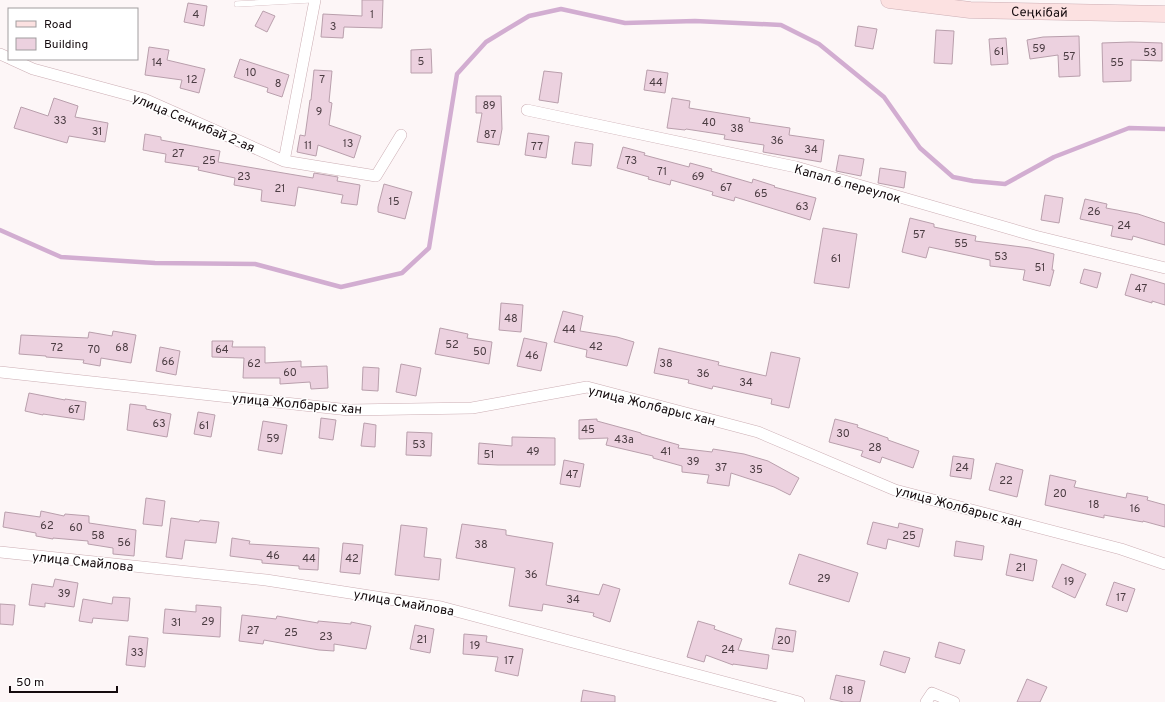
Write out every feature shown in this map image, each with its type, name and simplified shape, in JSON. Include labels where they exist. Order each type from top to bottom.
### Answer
[{"type":"street","points":[[284,161],[315,0]]},
{"type":"street","name":"Сеңкібай","points":[[890,0],[970,10],[1165,14]]},
{"type":"street","name":"улица Сенкибай 2-ая","points":[[12,60],[33,69],[144,99],[284,161],[376,176],[401,135]]},
{"type":"street","name":"Капал 6 переулок","points":[[527,110],[796,167],[1035,236],[1165,268]]},
{"type":"street","name":"улица Жолбарыс хан","points":[[0,372],[349,410],[472,408],[587,387],[758,432],[895,490],[1121,549],[1165,564]]},
{"type":"street","name":"улица Смайлова","points":[[0,552],[266,580],[441,607],[799,702]]},
{"type":"street","points":[[926,702],[932,693],[954,702]]},
{"type":"lane","points":[[237,4],[309,0]]},
{"type":"building","points":[[362,0],[383,0],[382,28],[344,27],[343,38],[321,37],[323,14],[362,16]]},
{"type":"building","points":[[188,3],[207,6],[204,26],[184,22]]},
{"type":"building","points":[[263,11],[275,16],[267,32],[255,26]]},
{"type":"building","points":[[858,26],[877,29],[873,49],[855,46]]},
{"type":"building","points":[[936,30],[954,31],[952,64],[934,63]]},
{"type":"building","points":[[1079,36],[1080,76],[1059,77],[1058,55],[1030,59],[1027,40],[1043,37]]},
{"type":"building","points":[[1006,38],[1008,64],[991,65],[989,39]]},
{"type":"building","points":[[1102,43],[1162,43],[1162,61],[1131,60],[1131,81],[1103,82]]},
{"type":"building","points":[[149,47],[169,50],[167,60],[205,69],[199,93],[180,88],[182,80],[145,75]]},
{"type":"building","points":[[431,49],[432,73],[411,73],[411,50]]},
{"type":"building","points":[[240,59],[289,75],[282,97],[267,92],[268,88],[234,77]]},
{"type":"building","points":[[314,70],[332,71],[329,102],[332,103],[329,125],[361,136],[354,158],[318,145],[316,156],[297,152],[300,135],[305,136]]},
{"type":"building","points":[[647,70],[668,73],[665,93],[644,90]]},
{"type":"building","points":[[544,71],[562,73],[558,103],[539,100]]},
{"type":"building","points":[[476,96],[501,96],[502,129],[499,145],[477,142],[482,113],[476,113]]},
{"type":"building","points":[[54,98],[78,106],[75,117],[108,123],[105,142],[69,136],[67,143],[14,128],[21,107],[48,116]]},
{"type":"building","points":[[672,98],[690,101],[689,108],[750,118],[749,122],[790,128],[789,135],[824,140],[821,162],[763,152],[764,145],[724,139],[725,135],[686,129],[667,128]]},
{"type":"building","points":[[528,133],[549,136],[546,158],[525,155]]},
{"type":"building","points":[[145,134],[161,137],[161,140],[220,151],[218,162],[313,178],[314,173],[338,177],[337,181],[360,185],[357,205],[341,203],[343,195],[298,187],[295,206],[261,201],[262,190],[234,185],[235,178],[198,170],[199,167],[165,162],[166,154],[143,150]]},
{"type":"building","points":[[575,142],[593,144],[591,166],[572,164]]},
{"type":"building","points":[[623,147],[645,153],[644,155],[689,167],[690,163],[752,183],[753,179],[775,186],[774,187],[816,198],[810,220],[735,197],[734,201],[712,195],[713,192],[671,180],[670,185],[648,179],[649,177],[617,168]]},
{"type":"building","points":[[839,155],[864,159],[861,176],[836,171]]},
{"type":"building","points":[[880,168],[906,172],[904,188],[878,183]]},
{"type":"building","points":[[384,184],[412,192],[405,219],[378,212]]},
{"type":"building","points":[[1045,195],[1063,198],[1059,223],[1041,220]]},
{"type":"building","points":[[1085,199],[1107,204],[1106,208],[1138,214],[1165,223],[1165,245],[1133,236],[1132,240],[1111,236],[1113,226],[1080,219]]},
{"type":"building","points":[[910,218],[934,224],[934,227],[976,236],[975,241],[1030,248],[1054,254],[1052,270],[1054,270],[1050,286],[1023,280],[1025,270],[990,266],[990,260],[929,247],[926,258],[902,252]]},
{"type":"building","points":[[823,228],[857,234],[849,288],[814,283]]},
{"type":"building","points":[[1084,269],[1101,273],[1097,288],[1080,283]]},
{"type":"building","points":[[1131,274],[1165,284],[1165,305],[1152,301],[1152,303],[1125,295]]},
{"type":"building","points":[[501,303],[523,305],[521,332],[499,330]]},
{"type":"building","points":[[563,311],[583,316],[580,331],[617,337],[634,342],[627,366],[586,357],[587,350],[554,342]]},
{"type":"building","points":[[440,328],[468,334],[467,338],[492,342],[489,364],[435,354]]},
{"type":"building","points":[[113,331],[136,335],[131,363],[101,358],[100,366],[83,363],[84,360],[19,354],[21,335],[88,338],[89,332],[112,336]]},
{"type":"building","points":[[524,338],[547,343],[541,371],[517,366]]},
{"type":"building","points":[[212,341],[233,341],[232,347],[265,347],[265,363],[301,361],[301,367],[327,366],[328,388],[311,389],[310,382],[280,384],[280,378],[243,378],[244,358],[212,357]]},
{"type":"building","points":[[160,347],[180,351],[176,375],[156,371]]},
{"type":"building","points":[[659,348],[719,362],[718,365],[766,376],[771,352],[800,358],[789,408],[771,404],[772,399],[713,386],[712,389],[688,383],[689,380],[654,373]]},
{"type":"building","points":[[401,364],[421,368],[416,396],[396,392]]},
{"type":"building","points":[[363,367],[379,368],[378,391],[362,390]]},
{"type":"building","points":[[29,393],[65,400],[86,402],[84,420],[43,415],[25,411]]},
{"type":"building","points":[[130,404],[146,406],[146,409],[171,414],[167,437],[127,430]]},
{"type":"building","points":[[198,412],[215,415],[211,437],[194,434]]},
{"type":"building","points":[[321,418],[336,420],[333,440],[319,438]]},
{"type":"building","points":[[597,419],[597,421],[679,445],[678,448],[712,452],[713,449],[744,454],[768,461],[799,478],[790,495],[774,487],[731,473],[729,486],[707,483],[709,475],[682,472],[682,466],[653,458],[653,456],[606,445],[608,438],[579,439],[579,420]]},
{"type":"building","points":[[835,419],[858,425],[857,427],[919,451],[913,468],[882,457],[880,463],[861,456],[863,451],[829,442]]},
{"type":"building","points":[[263,421],[287,425],[282,454],[258,450]]},
{"type":"building","points":[[364,423],[376,425],[375,447],[361,446]]},
{"type":"building","points":[[407,432],[432,433],[431,456],[406,455]]},
{"type":"building","points":[[512,437],[555,438],[555,465],[478,464],[479,443],[512,446]]},
{"type":"building","points":[[953,456],[974,459],[971,479],[950,476]]},
{"type":"building","points":[[564,460],[584,464],[580,487],[560,484]]},
{"type":"building","points":[[996,463],[1023,470],[1017,497],[989,490]]},
{"type":"building","points":[[1050,475],[1076,481],[1074,487],[1126,498],[1127,493],[1148,497],[1147,500],[1165,505],[1165,527],[1143,521],[1104,515],[1104,518],[1045,505]]},
{"type":"building","points":[[146,498],[165,501],[162,526],[143,524]]},
{"type":"building","points":[[41,511],[64,516],[65,514],[89,516],[89,523],[136,530],[134,556],[113,554],[113,548],[88,544],[88,541],[53,539],[36,536],[36,533],[3,527],[5,512],[40,517]]},
{"type":"building","points":[[171,518],[199,522],[200,520],[219,522],[216,543],[185,540],[182,559],[166,557]]},
{"type":"building","points":[[873,522],[898,528],[899,523],[923,529],[919,547],[888,539],[886,549],[867,544]]},
{"type":"building","points":[[462,524],[506,530],[506,535],[553,543],[546,585],[599,595],[603,584],[620,589],[610,622],[593,616],[594,613],[543,604],[542,611],[509,606],[515,568],[456,558]]},
{"type":"building","points":[[401,525],[427,528],[424,557],[441,559],[439,580],[395,575]]},
{"type":"building","points":[[232,538],[250,541],[249,544],[319,548],[318,570],[299,569],[299,566],[262,563],[262,560],[230,556]]},
{"type":"building","points":[[956,541],[984,546],[982,560],[954,556]]},
{"type":"building","points":[[343,543],[363,545],[360,574],[340,572]]},
{"type":"building","points":[[799,554],[858,573],[849,602],[789,584]]},
{"type":"building","points":[[1010,554],[1037,560],[1033,581],[1006,575]]},
{"type":"building","points":[[1062,564],[1086,574],[1075,598],[1052,587]]},
{"type":"building","points":[[55,579],[78,583],[74,607],[45,603],[45,607],[29,605],[32,584],[53,587]]},
{"type":"building","points":[[1114,582],[1135,589],[1127,612],[1106,605]]},
{"type":"building","points":[[113,597],[130,598],[128,621],[93,618],[92,623],[79,621],[83,599],[112,604]]},
{"type":"building","points":[[0,604],[15,605],[13,625],[0,624]]},
{"type":"building","points":[[196,605],[221,607],[220,637],[163,633],[165,609],[196,612]]},
{"type":"building","points":[[242,615],[276,619],[277,616],[318,623],[318,621],[351,624],[351,622],[371,626],[366,649],[334,644],[334,651],[319,650],[264,640],[263,644],[239,641]]},
{"type":"building","points":[[698,621],[715,626],[714,629],[742,639],[738,650],[769,655],[767,669],[733,665],[706,655],[704,662],[687,657]]},
{"type":"building","points":[[415,625],[434,629],[430,653],[410,649]]},
{"type":"building","points":[[776,628],[796,631],[793,652],[772,649]]},
{"type":"building","points":[[464,634],[487,636],[486,642],[523,649],[518,676],[495,671],[498,657],[463,654]]},
{"type":"building","points":[[129,636],[148,638],[145,667],[126,665]]},
{"type":"building","points":[[939,642],[965,650],[960,664],[935,657]]},
{"type":"building","points":[[884,651],[910,658],[905,673],[880,665]]},
{"type":"building","points":[[836,675],[865,681],[860,702],[844,702],[830,699]]},
{"type":"building","points":[[1027,679],[1047,687],[1040,702],[1017,702]]},
{"type":"building","points":[[583,690],[615,696],[615,702],[581,702]]},
{"type":"waterway","points":[[0,230],[61,257],[155,263],[255,264],[341,287],[402,273],[429,248],[457,74],[486,42],[529,16],[561,9],[625,23],[695,21],[781,25],[819,44],[884,97],[920,148],[953,177],[973,181],[1005,184],[1054,157],[1129,128],[1165,129]]}]
